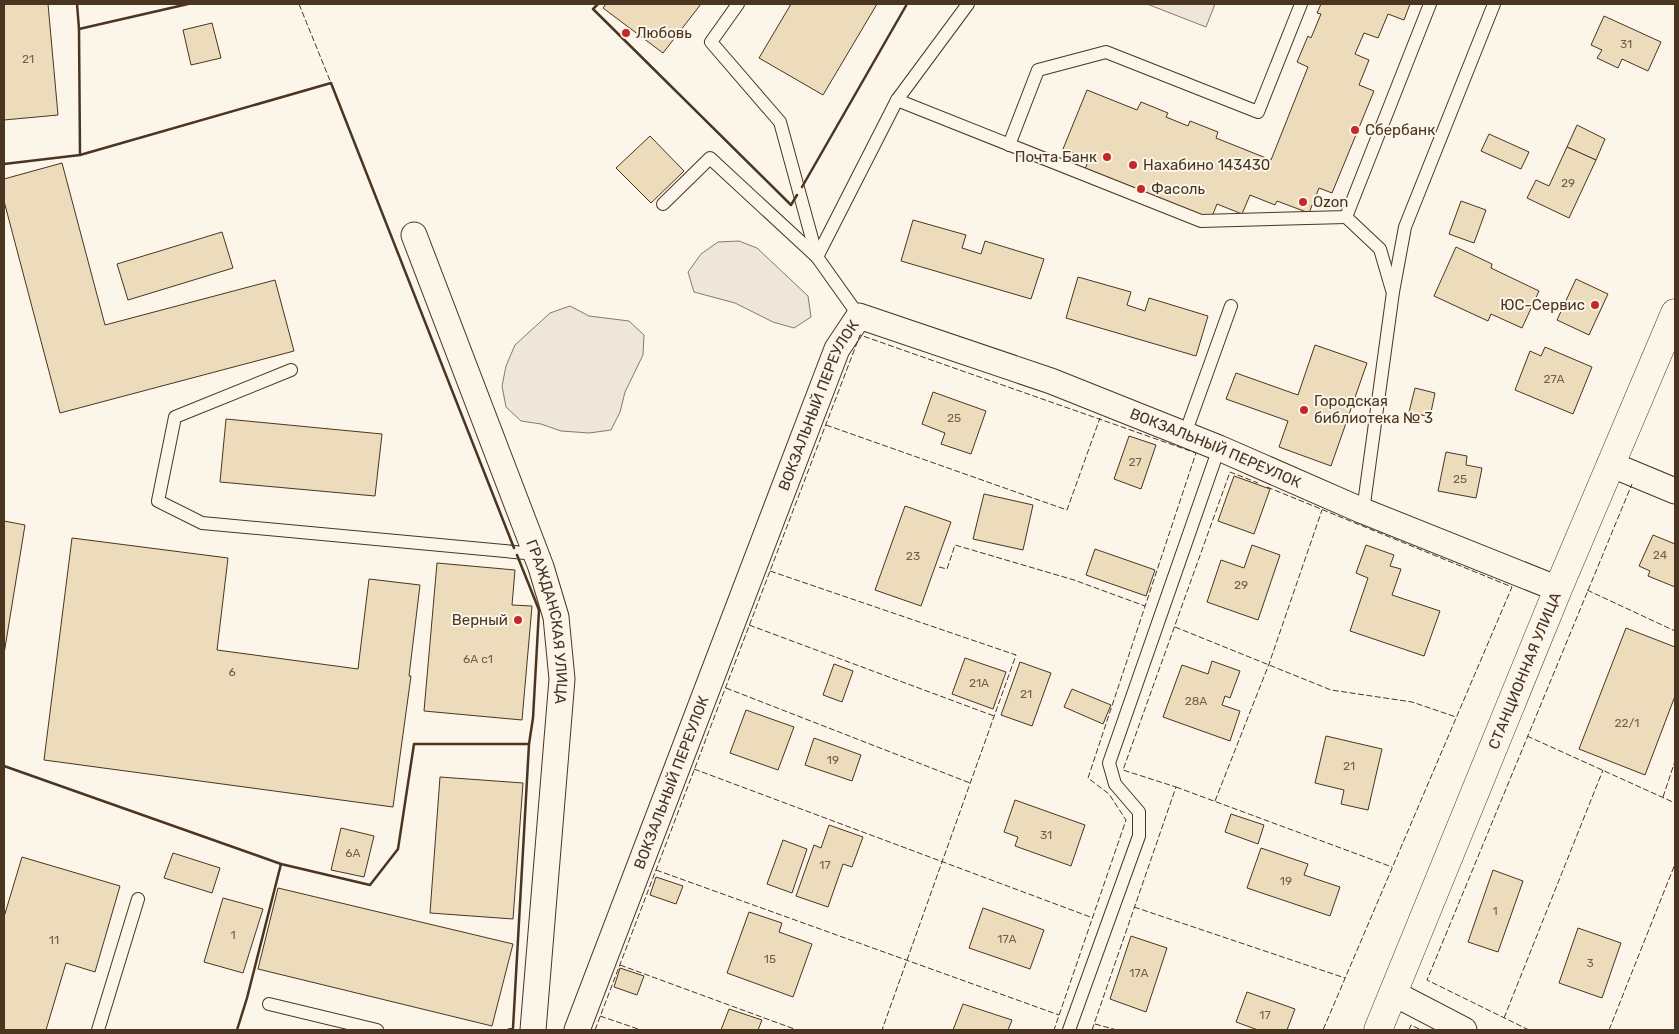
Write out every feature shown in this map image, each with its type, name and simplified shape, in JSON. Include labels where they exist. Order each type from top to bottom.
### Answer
[{"type":"main road","name":"СТАНЦИОННАЯ УЛИЦА","points":[[1378,1030],[1610,464],[1675,313]]},
{"type":"street","name":"ГРАЖДАНСКАЯ УЛИЦА","points":[[414,235],[536,554],[556,618],[562,679],[533,1030]]},
{"type":"street","name":"ВОКЗАЛЬНЫЙ ПЕРЕУЛОК","points":[[577,1030],[837,349],[858,316],[1051,381],[1220,448],[1363,511],[1558,590]]},
{"type":"street","points":[[1610,464],[1675,491]]},
{"type":"street","points":[[1393,994],[1464,1030]]},
{"type":"lane","points":[[738,4],[711,42],[780,122],[817,258]]},
{"type":"lane","points":[[817,258],[897,100],[968,4]]},
{"type":"lane","points":[[1009,145],[1038,70],[1106,52],[1258,112],[1301,4]]},
{"type":"lane","points":[[1346,217],[1430,4]]},
{"type":"lane","points":[[1363,511],[1392,292],[1406,227],[1494,4]]},
{"type":"lane","points":[[897,100],[1201,221],[1346,217],[1380,249],[1392,292]]},
{"type":"lane","points":[[663,204],[710,158],[817,258],[858,316]]},
{"type":"lane","points":[[1185,434],[1231,306]]},
{"type":"lane","points":[[291,370],[175,417],[158,501],[202,523],[536,554]]},
{"type":"lane","points":[[1069,1030],[1139,836],[1140,812],[1115,784],[1109,763],[1220,448]]},
{"type":"lane","points":[[98,1030],[138,898]]},
{"type":"lane","points":[[269,1004],[377,1030]]},
{"type":"shaded area","points":[[1147,4],[1215,4],[1206,27]]},
{"type":"shaded area","points":[[739,241],[757,248],[808,296],[811,317],[794,328],[773,322],[735,303],[694,292],[688,272],[701,254],[718,242]]},
{"type":"shaded area","points":[[570,306],[589,316],[629,321],[644,335],[643,355],[625,392],[620,412],[611,430],[589,433],[561,431],[541,424],[521,421],[506,407],[502,386],[506,366],[515,345],[550,313]]},
{"type":"building","points":[[4,4],[48,4],[58,115],[4,120]]},
{"type":"building","points":[[606,4],[701,4],[663,53],[603,8]]},
{"type":"building","points":[[791,4],[877,4],[823,95],[759,58]]},
{"type":"building","points":[[1321,4],[1410,4],[1404,20],[1388,14],[1378,38],[1364,33],[1355,54],[1369,60],[1359,85],[1374,91],[1332,193],[1319,188],[1309,213],[1277,201],[1275,205],[1250,195],[1242,214],[1217,204],[1211,219],[1085,169],[1089,159],[1063,149],[1087,90],[1137,110],[1141,102],[1168,113],[1166,117],[1188,126],[1190,121],[1218,132],[1216,138],[1271,160],[1308,67],[1297,62],[1308,36],[1311,38],[1321,14],[1317,13]]},
{"type":"building","points":[[1604,16],[1661,42],[1648,71],[1622,59],[1618,68],[1597,58],[1602,50],[1591,45]]},
{"type":"building","points":[[212,23],[221,58],[191,65],[183,30]]},
{"type":"building","points":[[1577,125],[1605,139],[1596,160],[1567,147]]},
{"type":"building","points":[[1489,134],[1529,152],[1521,169],[1481,151]]},
{"type":"building","points":[[650,136],[684,171],[651,203],[616,168]]},
{"type":"building","points":[[1567,147],[1596,160],[1569,218],[1527,198],[1536,180],[1549,186]]},
{"type":"building","points":[[62,163],[105,325],[275,280],[294,351],[60,413],[4,201],[4,179]]},
{"type":"building","points":[[1461,201],[1486,210],[1474,243],[1449,234]]},
{"type":"building","points":[[913,220],[966,235],[962,248],[981,254],[985,241],[1044,259],[1031,299],[901,261]]},
{"type":"building","points":[[222,232],[233,268],[128,300],[117,264]]},
{"type":"building","points":[[1456,247],[1492,264],[1491,268],[1539,291],[1522,328],[1491,314],[1488,321],[1434,296]]},
{"type":"building","points":[[1078,277],[1131,292],[1127,305],[1145,311],[1149,298],[1208,316],[1196,356],[1066,318]]},
{"type":"building","points":[[1576,279],[1608,294],[1589,335],[1557,320]]},
{"type":"building","name":"Городская библиотека № 3","points":[[1315,345],[1367,363],[1331,466],[1279,447],[1288,421],[1226,399],[1236,373],[1298,395]]},
{"type":"building","points":[[1545,347],[1592,367],[1573,414],[1515,390],[1530,351],[1541,356]]},
{"type":"building","points":[[1415,388],[1435,393],[1430,417],[1409,412]]},
{"type":"building","points":[[933,392],[986,411],[971,454],[941,444],[945,433],[922,424]]},
{"type":"building","points":[[226,419],[382,434],[375,496],[220,482]]},
{"type":"building","points":[[1129,436],[1156,445],[1141,489],[1114,479]]},
{"type":"building","points":[[1446,452],[1467,456],[1466,465],[1482,468],[1476,498],[1438,491]]},
{"type":"building","points":[[1234,476],[1270,489],[1254,534],[1218,521]]},
{"type":"building","points":[[984,494],[1033,505],[1023,550],[973,539]]},
{"type":"building","points":[[905,506],[951,522],[921,606],[875,590]]},
{"type":"building","points":[[4,521],[25,525],[4,654]]},
{"type":"building","points":[[1653,535],[1675,544],[1675,587],[1648,576],[1650,571],[1639,566]]},
{"type":"building","points":[[72,538],[228,558],[217,650],[358,669],[369,579],[420,585],[409,676],[411,676],[393,807],[44,760]]},
{"type":"building","points":[[1252,545],[1280,555],[1258,620],[1207,602],[1221,560],[1244,568]]},
{"type":"building","points":[[1366,545],[1394,555],[1390,566],[1401,569],[1392,595],[1440,611],[1424,656],[1350,631],[1368,578],[1356,573]]},
{"type":"building","points":[[1095,549],[1155,570],[1146,596],[1086,575]]},
{"type":"building","points":[[437,563],[515,570],[512,605],[532,606],[522,720],[424,711]]},
{"type":"building","points":[[1626,628],[1675,647],[1675,696],[1645,775],[1579,749]]},
{"type":"building","points":[[965,658],[1006,672],[993,709],[952,694]]},
{"type":"building","points":[[1212,661],[1240,671],[1230,698],[1225,696],[1222,705],[1240,711],[1230,741],[1163,717],[1182,665],[1208,674]]},
{"type":"building","points":[[1020,662],[1051,673],[1032,726],[1001,715]]},
{"type":"building","points":[[834,664],[853,671],[842,702],[823,695]]},
{"type":"building","points":[[1072,689],[1111,705],[1103,724],[1064,707]]},
{"type":"building","points":[[746,710],[794,727],[778,770],[730,753]]},
{"type":"building","points":[[1326,736],[1382,749],[1368,810],[1341,804],[1344,790],[1315,783]]},
{"type":"building","points":[[814,738],[861,755],[852,781],[805,765]]},
{"type":"building","points":[[440,777],[523,783],[513,919],[430,913]]},
{"type":"building","points":[[1015,800],[1085,825],[1071,866],[1015,846],[1018,837],[1004,832]]},
{"type":"building","points":[[1231,814],[1264,825],[1258,844],[1225,832]]},
{"type":"building","points":[[829,825],[863,837],[852,867],[843,864],[828,907],[796,896],[814,845],[821,848]]},
{"type":"building","points":[[341,828],[374,836],[364,877],[331,870]]},
{"type":"building","points":[[783,840],[807,849],[792,893],[767,884]]},
{"type":"building","points":[[1261,848],[1308,864],[1304,875],[1340,887],[1330,916],[1247,888]]},
{"type":"building","points":[[173,853],[220,868],[212,893],[164,878]]},
{"type":"building","points":[[22,857],[120,886],[95,972],[66,963],[46,1030],[4,1030],[4,917]]},
{"type":"building","points":[[1493,870],[1523,881],[1498,952],[1468,942]]},
{"type":"building","points":[[656,877],[683,886],[676,904],[650,895]]},
{"type":"building","points":[[278,888],[513,944],[492,1026],[258,969]]},
{"type":"building","points":[[223,898],[263,909],[243,973],[204,962]]},
{"type":"building","points":[[983,908],[1044,930],[1030,969],[969,948]]},
{"type":"building","points":[[749,912],[782,923],[779,932],[812,944],[793,997],[727,973]]},
{"type":"building","points":[[1578,928],[1621,943],[1602,998],[1559,983]]},
{"type":"building","points":[[1131,936],[1167,948],[1146,1012],[1110,999]]},
{"type":"building","points":[[620,968],[644,976],[637,995],[614,987]]},
{"type":"building","points":[[1247,992],[1295,1009],[1287,1030],[1258,1030],[1236,1022]]},
{"type":"building","points":[[963,1004],[1012,1020],[1008,1030],[953,1030]]},
{"type":"building","points":[[729,1009],[762,1020],[758,1030],[721,1030]]},
{"type":"fence","points":[[299,4],[331,83]]},
{"type":"fence","points":[[595,1030],[860,335],[1196,453],[1088,778],[1109,794],[1126,820],[1054,1030]]},
{"type":"fence","points":[[826,425],[1067,510],[1100,418]]},
{"type":"fence","points":[[1092,1030],[1176,787],[1123,770],[1230,472],[1258,483]]},
{"type":"fence","points":[[1529,1030],[1427,980],[1632,484]]},
{"type":"fence","points":[[1267,487],[1512,587],[1323,1030]]},
{"type":"fence","points":[[1215,801],[1269,664],[1322,510]]},
{"type":"fence","points":[[939,567],[947,569],[955,545],[1074,580],[1145,606]]},
{"type":"fence","points":[[770,571],[1016,655],[882,1030]]},
{"type":"fence","points":[[1587,590],[1675,631]]},
{"type":"fence","points":[[749,625],[994,716]]},
{"type":"fence","points":[[1175,627],[1331,690],[1412,702],[1456,717]]},
{"type":"fence","points":[[726,688],[970,783]]},
{"type":"fence","points":[[1527,736],[1675,803]]},
{"type":"fence","points":[[1663,797],[1675,761]]},
{"type":"fence","points":[[694,769],[1093,918]]},
{"type":"fence","points":[[1504,1018],[1603,770]]},
{"type":"fence","points":[[1176,787],[1392,867]]},
{"type":"fence","points":[[1609,1030],[1675,864]]},
{"type":"fence","points":[[656,870],[1059,1015]]},
{"type":"fence","points":[[1134,907],[1345,978]]},
{"type":"fence","points":[[620,965],[797,1030]]},
{"type":"fence","points":[[600,1016],[641,1030]]},
{"type":"fence","points":[[1095,1024],[1117,1030]]},
{"type":"fence","points":[[1409,1030],[1411,1025],[1421,1030]]},
{"type":"wall","points":[[77,4],[79,29],[80,155]]},
{"type":"wall","points":[[79,29],[188,4]]},
{"type":"wall","points":[[598,4],[593,9],[791,205],[797,195]]},
{"type":"wall","points":[[802,187],[907,4]]},
{"type":"wall","points":[[4,164],[80,155],[331,83],[514,548]]},
{"type":"wall","points":[[508,1030],[513,1028],[529,744],[533,718],[539,610],[517,555]]},
{"type":"wall","points":[[4,766],[281,864],[370,885],[398,849],[414,744],[529,744]]},
{"type":"wall","points":[[237,1030],[281,864]]},
{"type":"place","name":"Любовь","points":[[626,33]]},
{"type":"place","name":"Сбербанк","points":[[1355,130]]},
{"type":"place","name":"Почта Банк","points":[[1107,157]]},
{"type":"place","name":"Нахабино 143430","points":[[1133,165]]},
{"type":"place","name":"Фасоль","points":[[1141,189]]},
{"type":"place","name":"Ozon","points":[[1303,202]]},
{"type":"place","name":"ЮС-Сервис","points":[[1595,305]]},
{"type":"place","name":"Городская библиотека № 3","points":[[1304,410]]},
{"type":"place","name":"Верный","points":[[518,620]]}]
